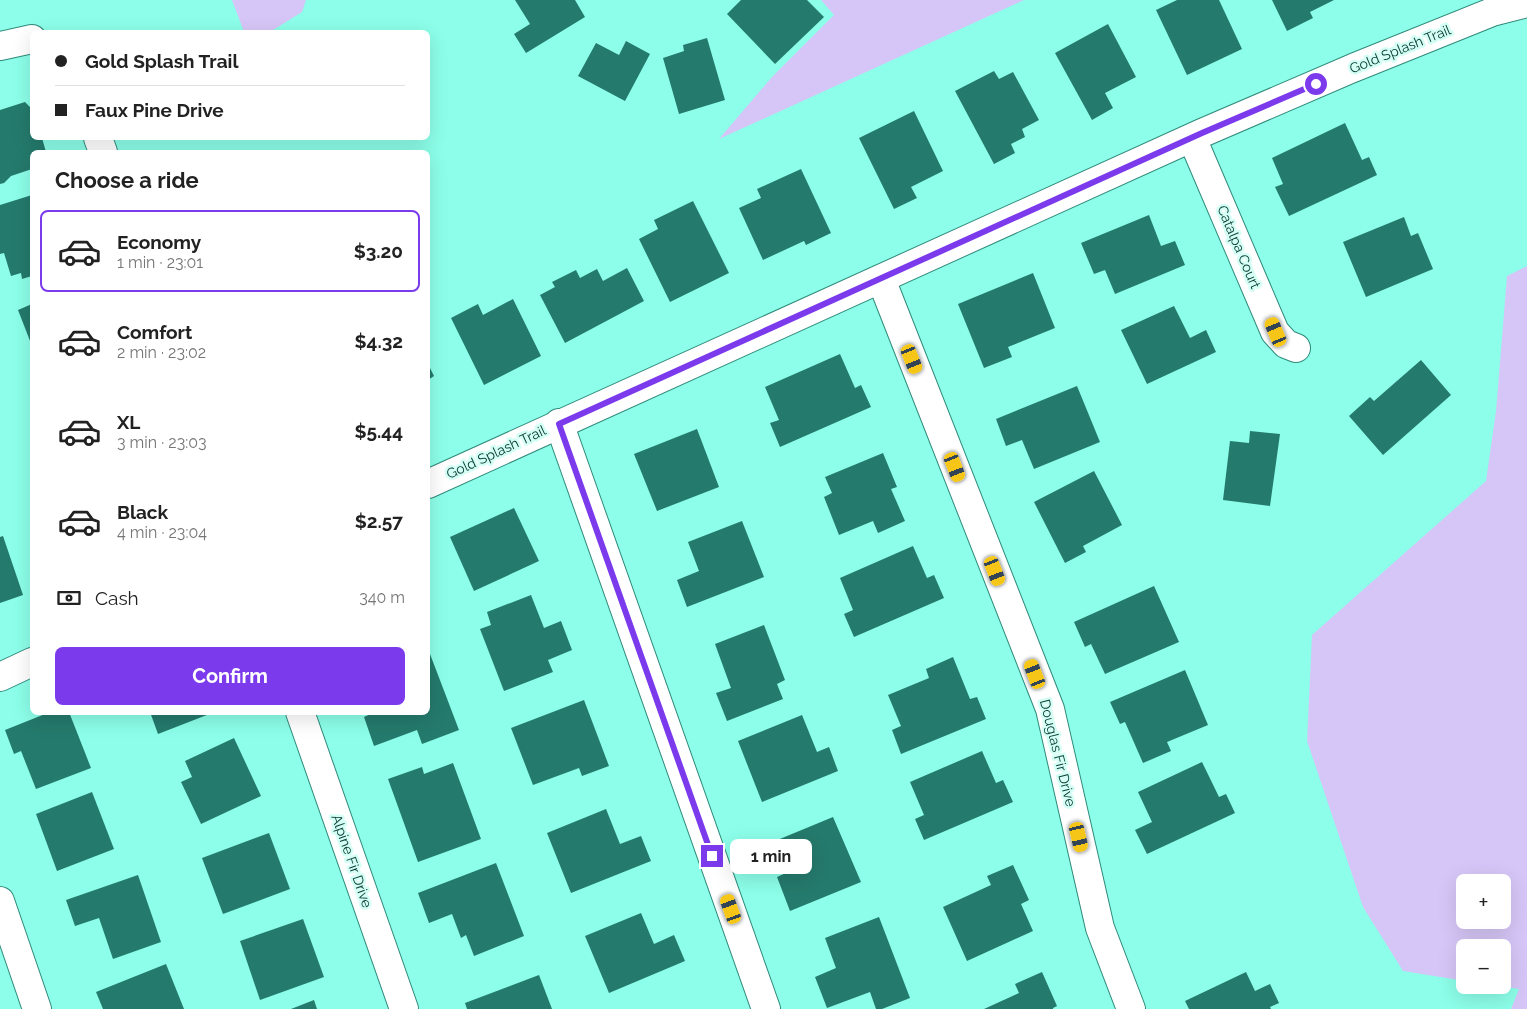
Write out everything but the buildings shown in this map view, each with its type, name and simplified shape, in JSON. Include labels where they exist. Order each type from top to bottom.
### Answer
[{"type":"street","name":"Gold Splash Trail","points":[[430,483],[1192,138],[1353,68],[1492,12],[1527,3]]},
{"type":"street","points":[[0,46],[30,38]]},
{"type":"street","name":"Catalpa Court","points":[[1192,138],[1276,332],[1286,344],[1296,348]]},
{"type":"street","name":"Douglas Fir Drive","points":[[880,279],[1050,710],[1100,928],[1131,1009]]},
{"type":"street","points":[[559,424],[766,1009]]},
{"type":"street","points":[[0,677],[30,663]]},
{"type":"street","name":"Alpine Fir Drive","points":[[301,715],[404,1009]]},
{"type":"street","points":[[0,901],[37,1009]]},
{"type":"shaded area","points":[[232,0],[306,0],[302,12],[273,30],[243,30]]},
{"type":"shaded area","points":[[821,0],[1024,0],[719,139],[772,77],[834,15]]},
{"type":"shaded area","points":[[1527,266],[1527,1009],[1511,1009],[1519,989],[1511,988],[1511,939],[1456,939],[1456,980],[1403,971],[1363,907],[1307,741],[1312,635],[1486,481],[1496,411],[1507,276]]},
{"type":"route","points":[[712,856],[559,424],[1202,133],[1316,84]]}]
